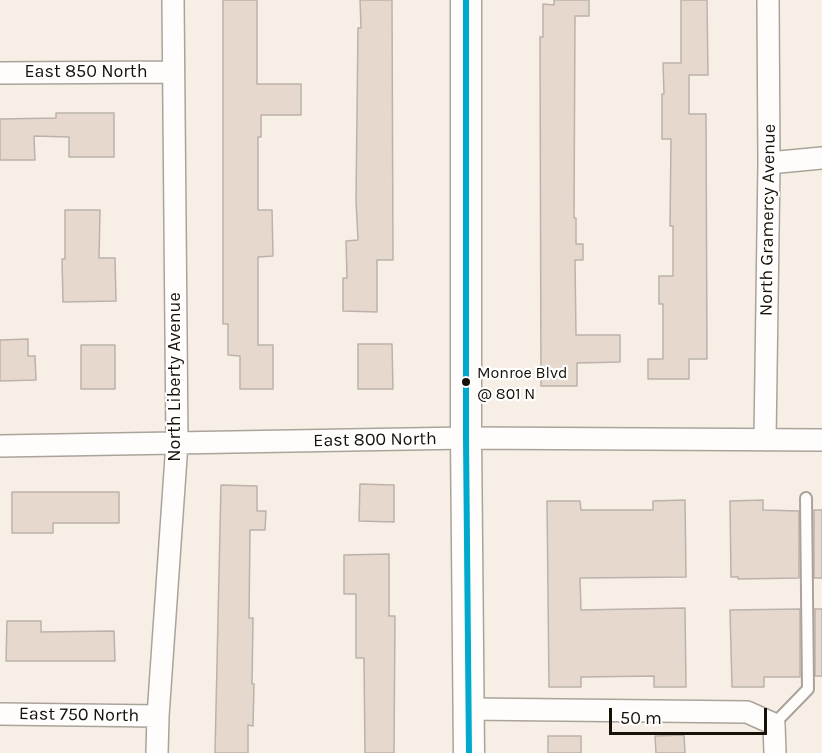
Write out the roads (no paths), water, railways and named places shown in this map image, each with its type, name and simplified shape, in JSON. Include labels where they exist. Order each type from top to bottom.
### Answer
[{"type":"street","name":"North Liberty Avenue","points":[[157,753],[177,443],[172,0]]},
{"type":"street","points":[[466,0],[469,753]]},
{"type":"street","name":"North Gramercy Avenue","points":[[765,440],[769,163],[768,0]]},
{"type":"street","name":"East 850 North","points":[[0,73],[173,72]]},
{"type":"street","points":[[769,163],[822,158]]},
{"type":"street","name":"East 800 North","points":[[0,446],[466,438],[822,440]]},
{"type":"street","points":[[469,709],[747,712],[774,724],[775,753]]},
{"type":"street","name":"East 750 North","points":[[0,714],[158,716]]},
{"type":"lane","points":[[774,724],[808,689],[806,498]]},
{"type":"place","name":"Monroe Blvd @ 801 N","points":[[466,382]]}]
